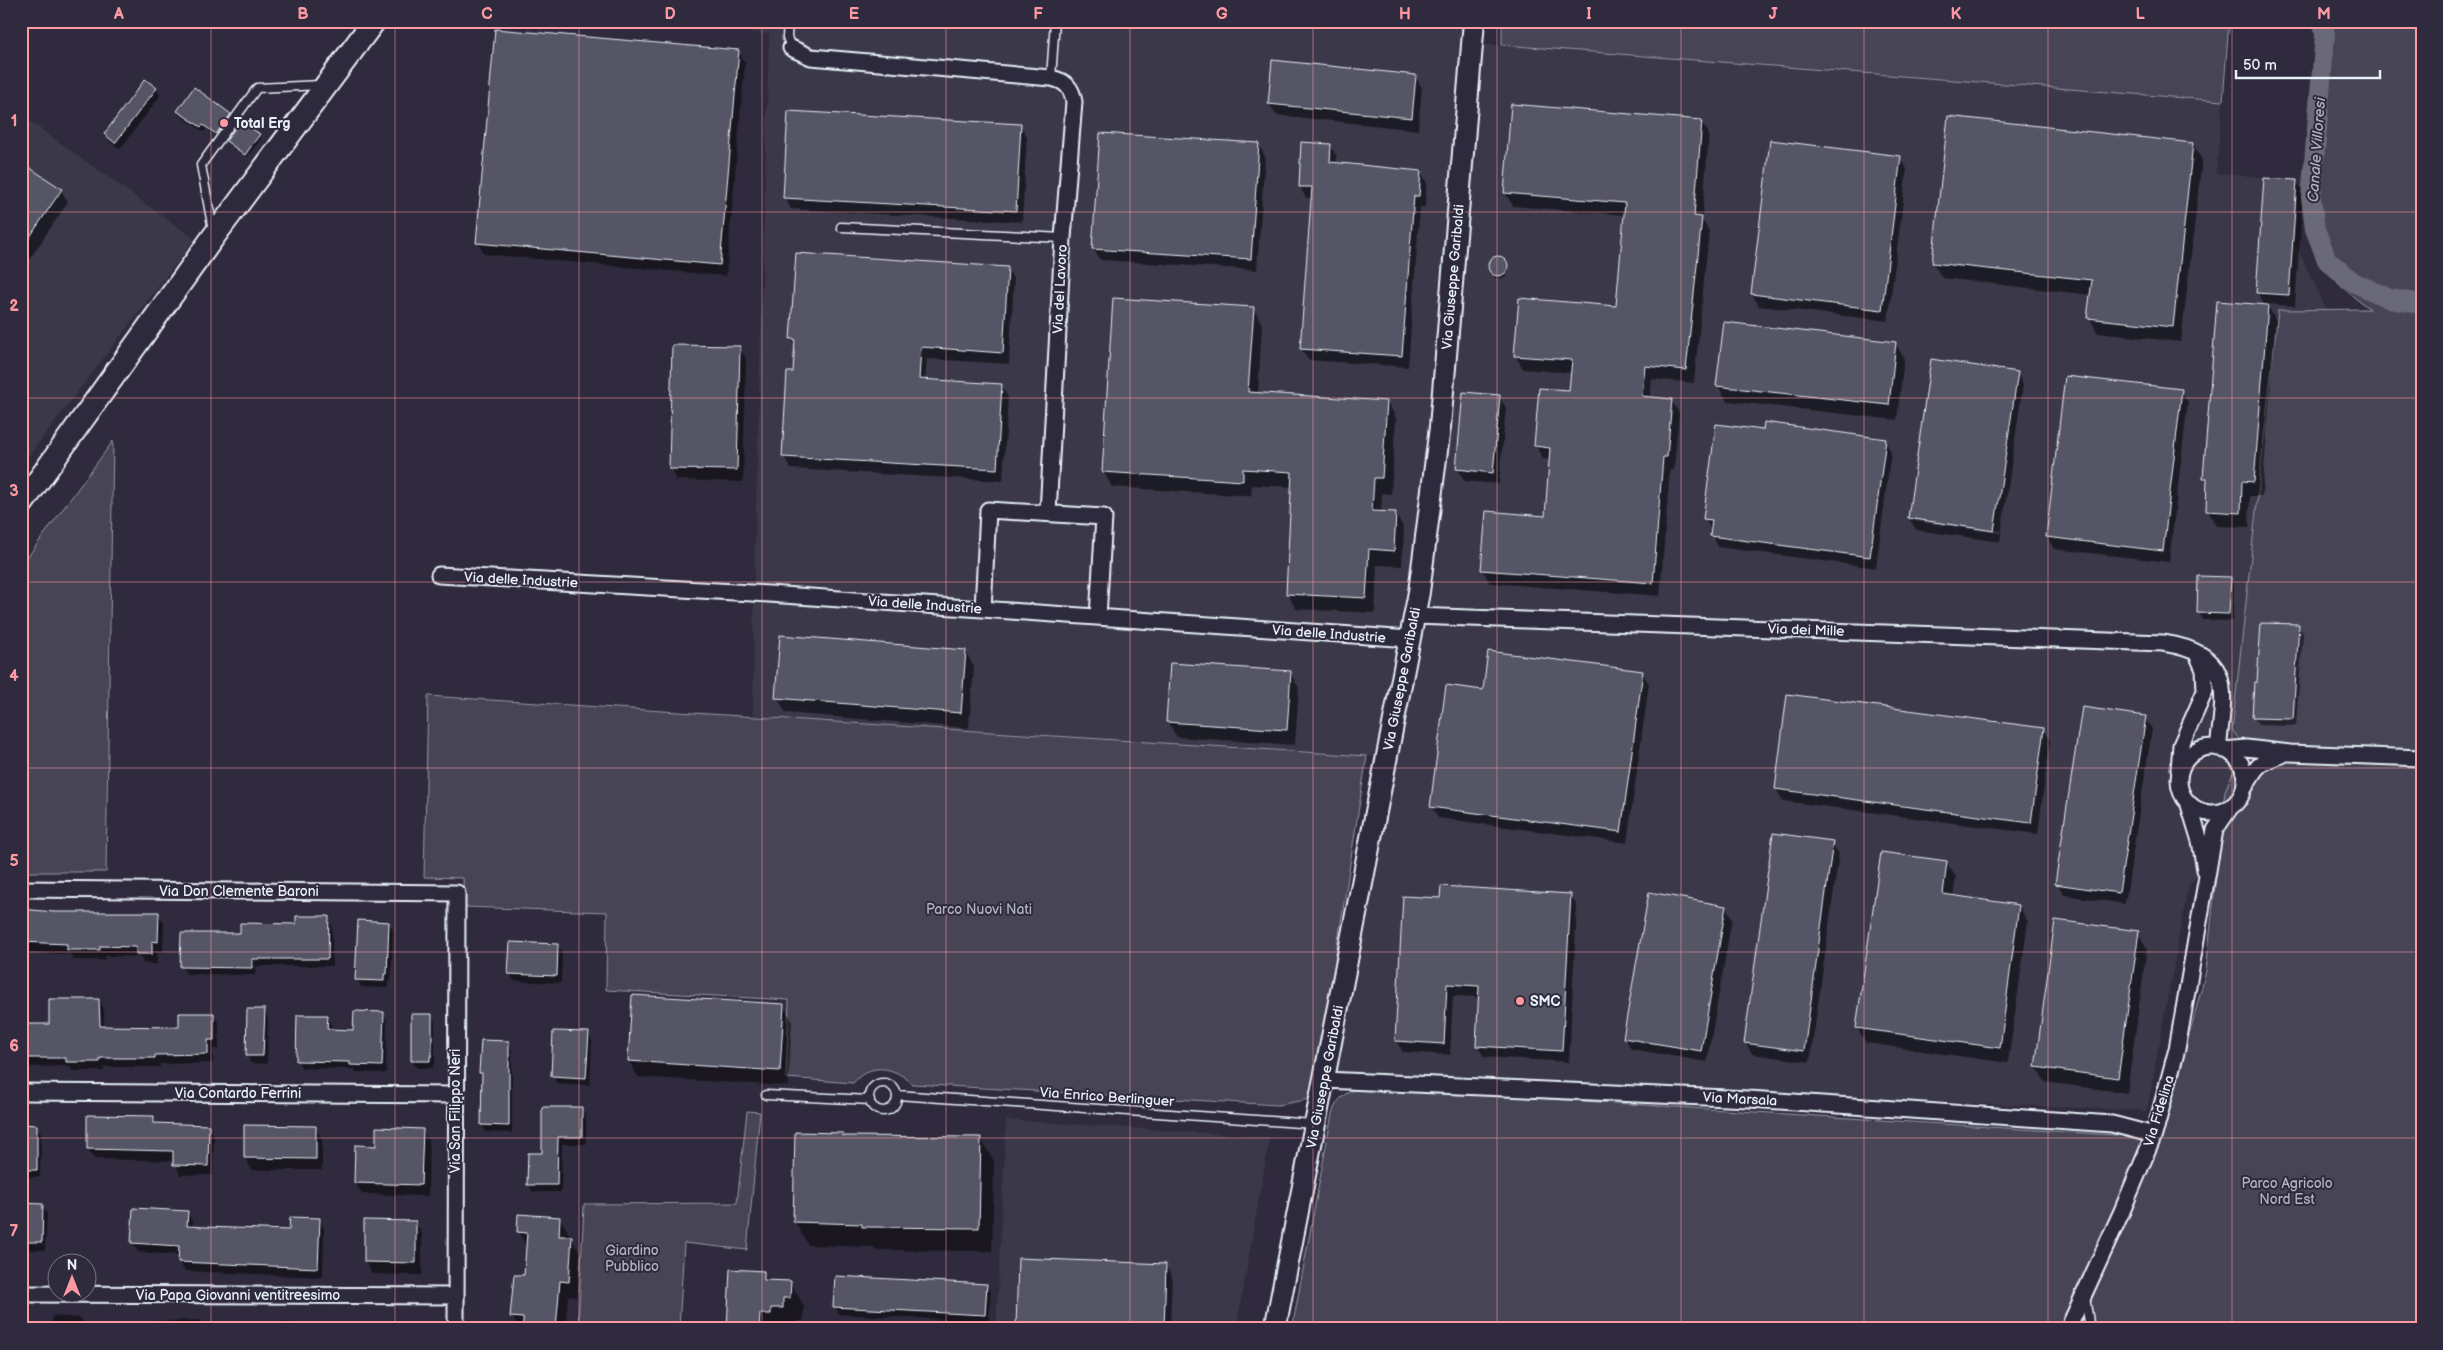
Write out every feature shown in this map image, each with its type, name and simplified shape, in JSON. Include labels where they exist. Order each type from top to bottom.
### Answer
[{"type":"main road","points":[[21,505],[214,236],[374,21]]},
{"type":"street","name":"Via Giuseppe Garibaldi","points":[[1275,1329],[1414,616],[1438,447],[1474,21]]},
{"type":"street","name":"Via del Lavoro","points":[[791,48],[810,57],[1051,78],[1067,84],[1072,90],[1074,102],[1063,238],[1048,514]]},
{"type":"street","points":[[983,609],[988,510],[1104,517],[1098,617]]},
{"type":"street","name":"Via delle Industrie","points":[[439,576],[983,609],[1410,639]]},
{"type":"street","name":"Via dei Mille","points":[[1414,616],[2162,643],[2187,647],[2196,652],[2219,672],[2223,688],[2221,749]]},
{"type":"street","points":[[2178,782],[2181,744],[2205,691],[2204,670],[2196,652]]},
{"type":"street","points":[[2178,782],[2183,763],[2190,755],[2208,747],[2221,749],[2246,748],[2290,753],[2422,758]]},
{"type":"street","points":[[2221,749],[2239,761],[2245,779],[2244,789]]},
{"type":"street","name":"Via Fidelina","points":[[2068,1329],[2122,1211],[2154,1135],[2177,1049],[2215,830],[2230,808],[2236,803],[2254,769],[2263,760],[2290,753]]},
{"type":"street","name":"Via Fidelina","points":[[2178,782],[2189,805],[2200,841],[2206,878]]},
{"type":"street","points":[[2189,805],[2209,814],[2220,813],[2230,808]]},
{"type":"street","name":"Via Don Clemente Baroni","points":[[21,889],[456,893]]},
{"type":"street","name":"Via San Filippo Neri","points":[[456,893],[456,1329]]},
{"type":"street","name":"Via Marsala","points":[[1324,1080],[1749,1099],[2112,1124],[2154,1135]]},
{"type":"street","name":"Via Contardo Ferrini","points":[[21,1092],[455,1095]]},
{"type":"street","name":"Via Papa Giovanni ventitreesimo","points":[[21,1294],[456,1296]]},
{"type":"lane","points":[[788,21],[786,37],[791,48]]},
{"type":"lane","points":[[1051,78],[1056,21]]},
{"type":"lane","points":[[214,236],[201,165],[257,88],[328,85]]},
{"type":"lane","points":[[841,228],[1063,238]]},
{"type":"lane","name":"Via Enrico Berlinguer","points":[[870,1100],[871,1090],[878,1084],[883,1083],[892,1086],[897,1095],[1316,1124]]},
{"type":"lane","points":[[766,1095],[870,1100],[873,1106],[884,1110],[892,1107],[897,1095]]},
{"type":"lane","points":[[2084,1293],[2090,1329]]},
{"type":"shaded area","points":[[635,21],[1472,21],[1471,43],[2223,101],[2216,173],[2298,181],[2294,241],[2328,312],[2308,742],[2188,887],[2147,1111],[1329,1075],[1391,758],[753,716],[754,581],[769,34]]},
{"type":"shaded area","points":[[21,115],[195,239],[21,466]]},
{"type":"shaded area","points":[[1006,1120],[1270,1137],[1236,1329],[996,1329]]},
{"type":"green space","points":[[1502,21],[2229,21],[2223,101],[1502,45]]},
{"type":"green space","name":"Parco Agricolo Nord Est","points":[[2321,21],[2422,21],[2422,1329],[1292,1329],[1332,1114],[1340,1099],[1348,1092],[1358,1088],[2162,1138],[2206,971],[2225,791],[2240,756],[2238,738],[2232,730],[2278,310],[2370,309],[2345,290],[2327,270],[2314,246],[2306,215],[2321,113],[2323,41]]},
{"type":"green space","points":[[113,441],[106,872],[21,872],[21,566]]},
{"type":"green space","name":"Parco Nuovi Nati","points":[[428,696],[1367,756],[1315,1087],[1305,1100],[1278,1105],[913,1084],[891,1070],[883,1069],[868,1071],[853,1083],[786,1078],[789,1000],[606,990],[607,912],[464,907],[463,878],[424,877]]},
{"type":"green space","name":"Giardino Pubblico","points":[[747,1111],[760,1112],[747,1250],[684,1243],[679,1329],[578,1329],[584,1204],[737,1203]]},
{"type":"building","points":[[495,29],[739,50],[720,265],[476,243]]},
{"type":"building","points":[[1272,60],[1416,75],[1412,118],[1268,104]]},
{"type":"building","points":[[145,79],[157,88],[115,143],[104,134]]},
{"type":"building","points":[[194,87],[231,114],[216,134],[203,125],[201,127],[177,111]]},
{"type":"building","points":[[1511,104],[1702,120],[1694,216],[1702,217],[1686,370],[1645,366],[1642,396],[1672,399],[1667,457],[1663,457],[1653,583],[1481,570],[1486,511],[1545,516],[1550,448],[1534,446],[1539,388],[1569,390],[1572,360],[1514,356],[1519,298],[1616,306],[1625,203],[1504,193]]},
{"type":"building","points":[[788,111],[1021,124],[1016,211],[783,198]]},
{"type":"building","points":[[1948,116],[2193,143],[2173,327],[2087,318],[2092,280],[1932,263]]},
{"type":"building","points":[[240,121],[260,134],[245,155],[226,141]]},
{"type":"building","points":[[1100,133],[1259,143],[1251,259],[1092,249]]},
{"type":"building","points":[[1770,140],[1901,156],[1882,310],[1751,294]]},
{"type":"building","points":[[1301,142],[1331,144],[1330,162],[1421,171],[1419,196],[1414,196],[1402,356],[1300,349],[1312,187],[1299,187]]},
{"type":"building","points":[[21,162],[62,189],[21,250]]},
{"type":"building","points":[[2264,178],[2297,180],[2289,295],[2256,293]]},
{"type":"building","points":[[796,253],[1008,267],[1003,353],[921,347],[919,379],[1002,384],[997,469],[782,457],[787,372],[793,372],[795,339],[790,339]]},
{"type":"building","points":[[1498,256],[1505,259],[1508,266],[1505,273],[1498,276],[1491,273],[1488,266],[1491,259]]},
{"type":"building","points":[[1113,298],[1254,307],[1248,392],[1387,401],[1382,478],[1374,478],[1372,511],[1396,512],[1394,551],[1369,549],[1366,598],[1286,594],[1292,472],[1243,469],[1243,481],[1102,472]]},
{"type":"building","points":[[2217,301],[2268,305],[2254,482],[2242,481],[2241,513],[2206,511],[2207,478],[2203,478]]},
{"type":"building","points":[[1724,322],[1896,342],[1889,405],[1716,386]]},
{"type":"building","points":[[672,345],[740,346],[737,470],[669,469]]},
{"type":"building","points":[[1931,359],[2018,372],[1994,531],[1908,518]]},
{"type":"building","points":[[2065,376],[2182,389],[2163,551],[2046,537]]},
{"type":"building","points":[[1463,392],[1500,395],[1493,473],[1456,469]]},
{"type":"building","points":[[1764,422],[1886,439],[1870,557],[1710,536],[1712,520],[1703,519],[1716,424],[1763,430]]},
{"type":"building","points":[[2198,576],[2231,577],[2229,614],[2197,613]]},
{"type":"building","points":[[2261,623],[2299,624],[2293,719],[2252,718],[2254,682],[2257,682]]},
{"type":"building","points":[[780,635],[966,650],[961,713],[775,698]]},
{"type":"building","points":[[1488,651],[1643,671],[1621,832],[1430,807],[1446,685],[1483,690]]},
{"type":"building","points":[[1170,663],[1291,671],[1287,730],[1166,722]]},
{"type":"building","points":[[1787,694],[2044,728],[2031,823],[1775,789]]},
{"type":"building","points":[[2082,707],[2146,716],[2119,893],[2055,884]]},
{"type":"building","points":[[1773,833],[1833,841],[1804,1051],[1744,1043]]},
{"type":"building","points":[[1881,852],[1947,861],[1943,894],[2019,905],[2000,1048],[1856,1028]]},
{"type":"building","points":[[1441,886],[1571,894],[1562,1051],[1476,1046],[1479,986],[1447,984],[1444,1044],[1395,1041],[1403,896],[1440,898]]},
{"type":"building","points":[[1649,892],[1726,906],[1701,1051],[1623,1038]]},
{"type":"building","points":[[21,909],[55,912],[159,912],[158,942],[152,941],[152,954],[136,954],[136,947],[100,946],[100,950],[67,950],[67,944],[21,942]]},
{"type":"building","points":[[296,916],[329,916],[328,959],[252,959],[252,968],[180,967],[181,933],[240,933],[240,923],[296,924]]},
{"type":"building","points":[[358,920],[389,922],[387,974],[384,974],[384,981],[355,980]]},
{"type":"building","points":[[2055,920],[2139,931],[2118,1078],[2035,1067]]},
{"type":"building","points":[[510,942],[558,944],[557,976],[508,974]]},
{"type":"building","points":[[632,995],[784,1004],[780,1071],[628,1061]]},
{"type":"building","points":[[49,999],[99,999],[100,1026],[179,1027],[179,1013],[214,1013],[214,1040],[208,1040],[208,1054],[155,1055],[155,1058],[100,1058],[100,1062],[66,1062],[66,1058],[21,1058],[21,1024],[49,1024]]},
{"type":"building","points":[[247,1009],[265,1009],[263,1056],[246,1056]]},
{"type":"building","points":[[354,1011],[384,1012],[382,1066],[350,1065],[350,1062],[296,1061],[297,1015],[328,1015],[327,1029],[353,1030]]},
{"type":"building","points":[[411,1014],[432,1014],[432,1056],[430,1056],[430,1061],[411,1061]]},
{"type":"building","points":[[553,1031],[589,1032],[586,1078],[551,1076]]},
{"type":"building","points":[[481,1040],[509,1041],[509,1126],[481,1125],[482,1073],[479,1073]]},
{"type":"building","points":[[542,1107],[582,1107],[582,1137],[558,1137],[557,1185],[527,1185],[528,1153],[542,1153]]},
{"type":"building","points":[[87,1115],[154,1116],[154,1123],[209,1125],[208,1166],[173,1165],[173,1151],[87,1149]]},
{"type":"building","points":[[21,1124],[37,1125],[37,1170],[21,1170]]},
{"type":"building","points":[[244,1125],[316,1126],[316,1159],[244,1158]]},
{"type":"building","points":[[376,1127],[423,1129],[421,1185],[354,1183],[355,1145],[376,1146]]},
{"type":"building","points":[[795,1132],[843,1133],[843,1136],[981,1137],[979,1228],[862,1227],[862,1224],[793,1222]]},
{"type":"building","points":[[21,1203],[43,1204],[42,1242],[21,1242]]},
{"type":"building","points":[[133,1208],[188,1211],[187,1226],[205,1227],[289,1230],[290,1217],[320,1218],[318,1268],[178,1262],[179,1246],[131,1243]]},
{"type":"building","points":[[518,1214],[560,1217],[559,1236],[572,1236],[569,1282],[560,1281],[556,1329],[523,1329],[523,1318],[510,1317],[514,1275],[524,1275],[527,1233],[517,1232]]},
{"type":"building","points":[[364,1220],[416,1221],[416,1263],[364,1262]]},
{"type":"building","points":[[1018,1258],[1166,1264],[1164,1329],[1016,1329]]},
{"type":"building","points":[[730,1269],[764,1271],[764,1280],[791,1281],[790,1298],[783,1298],[783,1308],[771,1308],[771,1314],[760,1314],[759,1329],[727,1329]]},
{"type":"building","points":[[835,1276],[987,1284],[985,1315],[833,1307]]},
{"type":"waterway","name":"Canale Villoresi","points":[[2323,21],[2325,35],[2311,197],[2315,229],[2327,260],[2353,282],[2390,299],[2422,304]]},
{"type":"place","name":"Total Erg","points":[[224,123]]},
{"type":"place","name":"SMC","points":[[1520,1001]]}]
